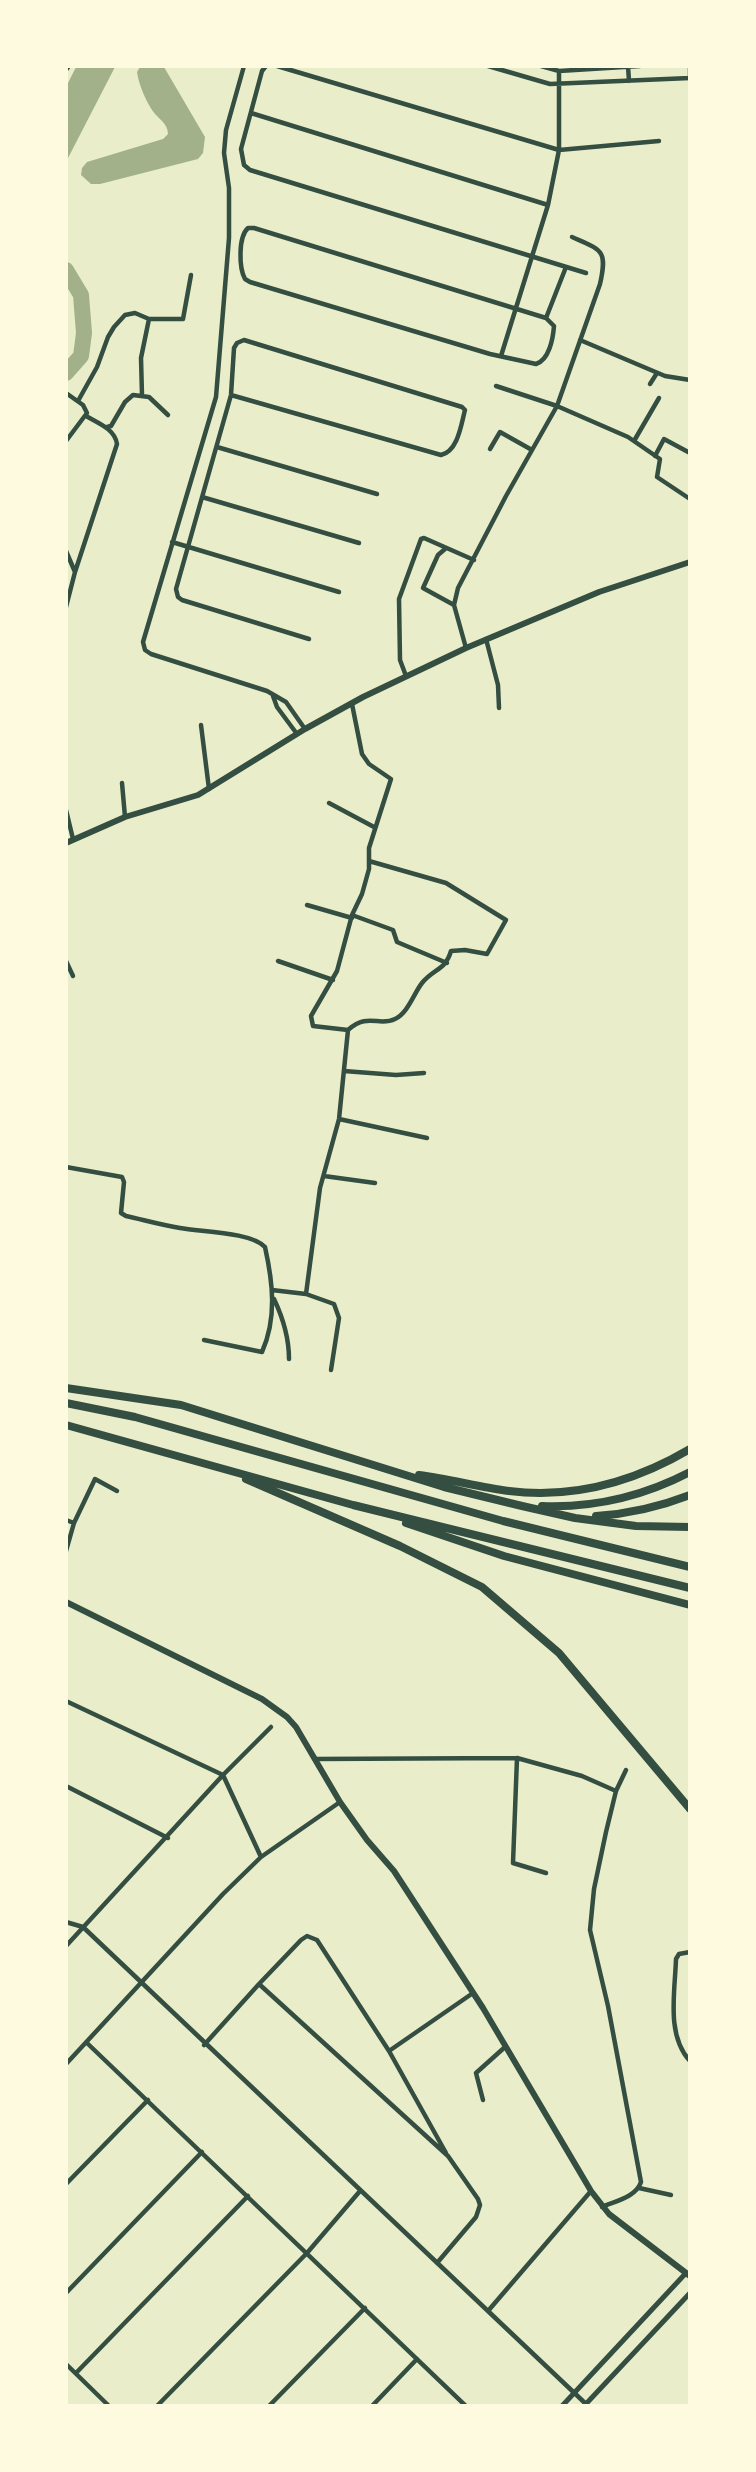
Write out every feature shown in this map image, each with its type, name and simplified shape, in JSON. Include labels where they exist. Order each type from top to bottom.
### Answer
[{"type":"highway","points":[[66,1388],[181,1405],[395,1472],[575,1518],[636,1526],[690,1527]]},
{"type":"highway","points":[[66,1403],[147,1420],[503,1521],[690,1567]]},
{"type":"highway","points":[[66,1425],[353,1505],[690,1587]]},
{"type":"highway","points":[[395,1472],[508,1491],[567,1491],[635,1477],[690,1449]]},
{"type":"highway","points":[[221,1468],[400,1546],[482,1587],[559,1653],[690,1809]]},
{"type":"highway","points":[[522,1506],[601,1503],[639,1494],[690,1472]]},
{"type":"highway","points":[[575,1518],[618,1515],[664,1505],[690,1495]]},
{"type":"highway","points":[[353,1505],[505,1556],[690,1605]]},
{"type":"main road","points":[[70,841],[125,817],[172,804],[209,789],[297,734],[352,704],[486,639],[599,592],[690,562]]},
{"type":"main road","points":[[66,1602],[262,1699],[287,1717],[296,1727],[340,1802],[367,1840],[394,1871],[473,1993],[602,2207],[649,2246],[688,2273]]},
{"type":"street","points":[[244,66],[226,130],[224,153],[229,188],[229,238],[216,397],[144,635],[145,650],[267,691],[286,702],[306,729]]},
{"type":"street","points":[[266,66],[262,71],[241,149],[244,165],[250,170],[586,273]]},
{"type":"street","points":[[277,66],[559,150],[659,141]]},
{"type":"street","points":[[488,66],[560,85],[690,77],[690,67]]},
{"type":"street","points":[[541,66],[559,71],[640,66]]},
{"type":"street","points":[[628,67],[629,81]]},
{"type":"street","points":[[501,356],[548,205],[559,150],[559,71]]},
{"type":"street","points":[[251,113],[548,205]]},
{"type":"street","points":[[248,228],[254,228],[516,307],[546,318],[554,326],[546,358],[541,363],[501,356],[250,282],[245,279],[241,269],[243,236],[248,228]]},
{"type":"street","points":[[466,648],[454,605],[458,588],[557,406],[600,284],[603,256],[601,251],[572,237]]},
{"type":"street","points":[[546,318],[566,267]]},
{"type":"street","points":[[78,401],[97,367],[114,327],[130,313],[149,318],[183,319],[191,275]]},
{"type":"street","points":[[142,395],[141,358],[149,318]]},
{"type":"street","points":[[231,395],[441,455],[454,447],[465,410],[244,340],[237,342],[234,348],[231,395],[176,589],[182,600],[309,639]]},
{"type":"street","points":[[580,340],[665,376],[690,380]]},
{"type":"street","points":[[650,384],[657,373]]},
{"type":"street","points":[[496,386],[557,406],[634,441],[660,462],[657,477],[690,499]]},
{"type":"street","points":[[66,393],[86,408],[86,416],[66,441]]},
{"type":"street","points":[[106,427],[111,426],[129,397],[149,397],[168,415]]},
{"type":"street","points":[[634,441],[659,398]]},
{"type":"street","points":[[66,607],[117,444],[117,438],[106,427],[86,416]]},
{"type":"street","points":[[490,449],[500,432],[532,450]]},
{"type":"street","points":[[655,456],[664,439],[690,453]]},
{"type":"street","points":[[217,447],[377,494]]},
{"type":"street","points":[[202,497],[359,542]]},
{"type":"street","points":[[406,677],[400,660],[399,599],[422,538],[474,560]]},
{"type":"street","points":[[173,542],[339,592]]},
{"type":"street","points":[[446,548],[438,555],[424,588],[454,605]]},
{"type":"street","points":[[66,551],[75,572]]},
{"type":"street","points":[[486,639],[498,685],[499,708]]},
{"type":"street","points":[[273,695],[276,707],[297,734]]},
{"type":"street","points":[[352,704],[362,754],[369,764],[391,779],[374,827],[362,894],[352,916],[333,979],[310,1022],[318,1028],[348,1030],[362,1020],[391,1020],[399,1017],[424,981],[447,964],[454,949],[487,954],[506,920],[446,883],[369,861]]},
{"type":"street","points":[[201,724],[209,789]]},
{"type":"street","points":[[122,783],[125,817]]},
{"type":"street","points":[[329,803],[374,827]]},
{"type":"street","points":[[66,810],[70,841]]},
{"type":"street","points":[[307,905],[393,930],[397,942],[447,964]]},
{"type":"street","points":[[66,961],[73,976]]},
{"type":"street","points":[[278,961],[333,979]]},
{"type":"street","points":[[306,1294],[320,1188],[339,1119],[348,1030]]},
{"type":"street","points":[[344,1070],[396,1075],[424,1073]]},
{"type":"street","points":[[339,1119],[427,1138]]},
{"type":"street","points":[[66,1167],[122,1177],[124,1182],[120,1208],[121,1213],[126,1216],[180,1228],[231,1234],[261,1243],[265,1247],[273,1298],[272,1323],[262,1352],[204,1340]]},
{"type":"street","points":[[324,1176],[375,1183]]},
{"type":"street","points":[[272,1290],[306,1294],[328,1301],[336,1309],[339,1318],[331,1370]]},
{"type":"street","points":[[273,1298],[282,1317],[289,1346],[289,1359]]},
{"type":"street","points":[[66,1551],[74,1522],[95,1479],[117,1491]]},
{"type":"street","points":[[66,1520],[74,1522]]},
{"type":"street","points":[[66,1701],[223,1775],[261,1857]]},
{"type":"street","points":[[66,1946],[223,1775],[271,1727]]},
{"type":"street","points":[[315,1759],[517,1758],[582,1776],[616,1791]]},
{"type":"street","points":[[517,1758],[513,1863],[547,1873]]},
{"type":"street","points":[[602,2207],[630,2195],[639,2188],[641,2174],[590,1930],[594,1889],[616,1791],[626,1770]]},
{"type":"street","points":[[66,1786],[168,1838]]},
{"type":"street","points":[[66,2064],[223,1894],[261,1857],[340,1802]]},
{"type":"street","points":[[66,1922],[83,1927],[204,2045],[586,2405],[690,2293]]},
{"type":"street","points":[[204,2045],[300,1940],[307,1937],[317,1940],[389,2051],[448,2157],[480,2205],[476,2217],[438,2263]]},
{"type":"street","points":[[690,1952],[679,1954],[676,1959],[675,2033],[682,2051],[690,2061]]},
{"type":"street","points":[[259,1984],[448,2157]]},
{"type":"street","points":[[389,2051],[473,1993]]},
{"type":"street","points":[[87,2043],[464,2405]]},
{"type":"street","points":[[482,2100],[476,2073],[505,2047]]},
{"type":"street","points":[[66,2184],[148,2100]]},
{"type":"street","points":[[66,2293],[202,2152]]},
{"type":"street","points":[[639,2188],[671,2195]]},
{"type":"street","points":[[157,2406],[307,2253],[360,2191]]},
{"type":"street","points":[[488,2311],[591,2191]]},
{"type":"street","points":[[76,2374],[248,2196]]},
{"type":"street","points":[[562,2406],[688,2273]]},
{"type":"street","points":[[269,2406],[365,2308]]},
{"type":"street","points":[[372,2406],[417,2359]]},
{"type":"street","points":[[66,2364],[109,2406]]},
{"type":"shaded area","points":[[76,67],[115,67],[67,160],[67,85]]},
{"type":"shaded area","points":[[140,67],[164,67],[205,137],[203,153],[198,159],[91,184],[81,175],[87,162],[163,139],[168,134],[143,92],[137,72]]},
{"type":"waterway","points":[[66,270],[81,295],[84,333],[81,356],[66,373]]}]
